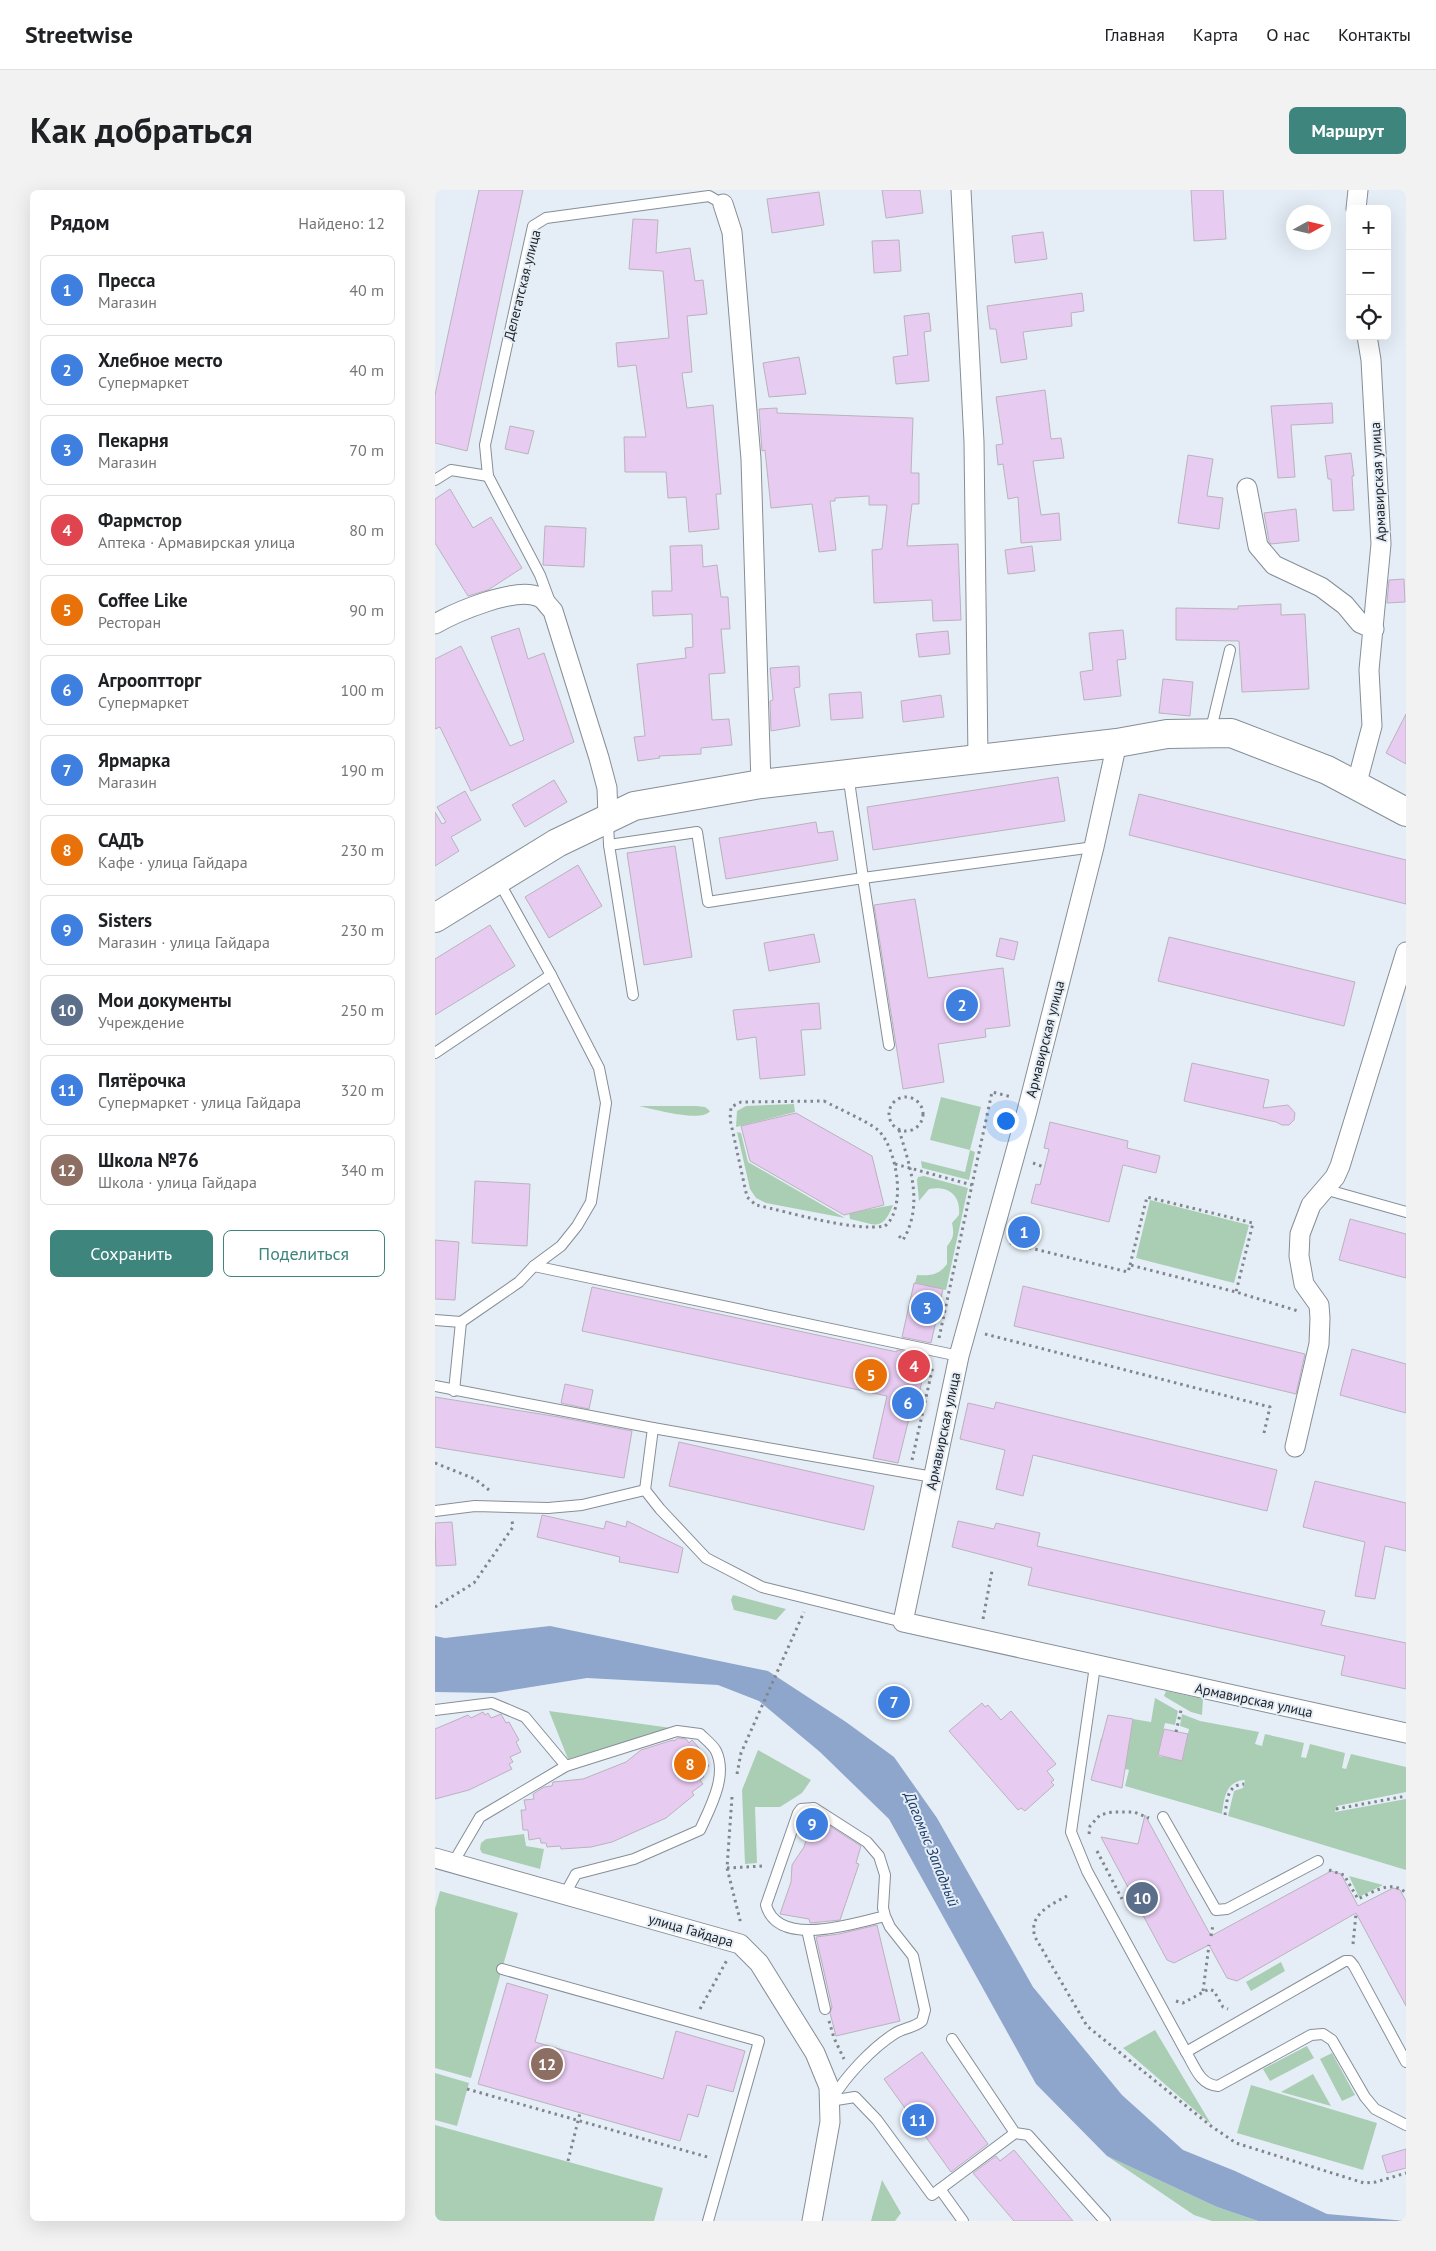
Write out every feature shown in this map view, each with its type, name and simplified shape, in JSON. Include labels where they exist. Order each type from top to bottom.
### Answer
[{"type":"main road","points":[[435,918],[557,843],[634,806],[761,784],[1117,743],[1167,734],[1231,734],[1327,770],[1406,812]]},
{"type":"street","points":[[961,190],[974,442],[978,758]]},
{"type":"street","points":[[1356,205],[1358,190]]},
{"type":"street","points":[[723,204],[732,232],[751,459],[761,784]]},
{"type":"street","name":"Армавирская улица","points":[[1357,786],[1372,726],[1369,670],[1375,629],[1381,544],[1371,360],[1368,340]]},
{"type":"street","points":[[1247,488],[1258,546],[1274,565],[1321,587],[1345,605],[1360,623],[1375,629]]},
{"type":"street","points":[[435,624],[458,611],[518,594],[539,597],[553,610],[607,788],[608,817]]},
{"type":"street","name":"Армавирская улица","points":[[1117,743],[1094,847],[1029,1102],[959,1356],[903,1622],[1095,1666],[1406,1732]]},
{"type":"street","points":[[1295,1447],[1319,1344],[1320,1318],[1319,1305],[1304,1284],[1299,1256],[1300,1234],[1311,1205],[1335,1177],[1340,1166],[1406,952]]},
{"type":"street","name":"улица Гайдара","points":[[435,1858],[740,1944],[759,1963],[815,2053],[825,2076],[830,2101],[830,2122],[812,2221]]},
{"type":"lane","name":"Делегатская улица","points":[[553,610],[540,575],[488,476],[485,445],[533,226],[546,218],[709,196],[723,204]]},
{"type":"lane","points":[[435,480],[451,470],[488,476]]},
{"type":"lane","points":[[1209,734],[1230,650]]},
{"type":"lane","points":[[848,774],[889,1045]]},
{"type":"lane","points":[[608,817],[609,845],[633,995]]},
{"type":"lane","points":[[609,845],[697,832],[708,902],[863,878],[1094,847]]},
{"type":"lane","points":[[435,1320],[461,1322],[519,1282],[534,1266],[561,1246],[577,1226],[591,1202],[606,1103],[599,1068],[551,975],[497,880]]},
{"type":"lane","points":[[435,1053],[551,975]]},
{"type":"lane","points":[[1324,1189],[1406,1212]]},
{"type":"lane","points":[[534,1266],[959,1356]]},
{"type":"lane","points":[[454,1391],[461,1322]]},
{"type":"lane","points":[[435,1386],[653,1428],[933,1477]]},
{"type":"lane","points":[[653,1428],[645,1490],[660,1509],[706,1558],[763,1587],[903,1622]]},
{"type":"lane","points":[[435,1511],[475,1506],[548,1508],[582,1505],[645,1490]]},
{"type":"lane","points":[[1095,1666],[1071,1832],[1087,1871],[1203,2081],[1209,2085],[1218,2086],[1311,2035],[1323,2034],[1336,2044],[1365,2097],[1375,2109],[1406,2125]]},
{"type":"lane","points":[[435,1710],[492,1703],[525,1717],[567,1766]]},
{"type":"lane","points":[[453,1863],[480,1817],[567,1766],[677,1731],[689,1731],[700,1734],[716,1751],[720,1768],[715,1795],[700,1830],[633,1859],[576,1874],[565,1894]]},
{"type":"lane","points":[[830,2101],[851,2073],[893,2034],[904,2028],[919,2024],[925,2015],[913,1956],[888,1924],[885,1916],[883,1903],[885,1875],[883,1866],[873,1848],[860,1836],[814,1808],[805,1807],[798,1813],[766,1905],[770,1915],[778,1922],[807,1930],[824,1930],[885,1916]]},
{"type":"lane","points":[[1163,1817],[1216,1910],[1227,1909],[1318,1861]]},
{"type":"lane","points":[[807,1930],[825,2009]]},
{"type":"lane","points":[[1186,2052],[1345,1960],[1350,1961],[1354,1966],[1406,2062]]},
{"type":"lane","points":[[502,1969],[759,2042],[708,2221]]},
{"type":"lane","points":[[952,2039],[1015,2133]]},
{"type":"lane","points":[[830,2101],[855,2097],[877,2120],[932,2195],[1015,2133],[1028,2135],[1105,2221]]},
{"type":"lane","points":[[940,2190],[963,2221]]},
{"type":"path","points":[[909,1472],[992,1092],[1029,1102]]},
{"type":"path","points":[[899,1130],[910,1131],[919,1125],[923,1115],[919,1105],[910,1098],[899,1099],[890,1106],[889,1118],[894,1127],[899,1130],[910,1168],[915,1210],[912,1222],[903,1240],[899,1236]]},
{"type":"path","points":[[824,1101],[878,1131],[894,1158],[895,1164],[897,1204],[894,1215],[885,1226],[860,1226],[756,1205],[747,1197],[730,1119],[731,1107],[741,1102],[824,1101]]},
{"type":"path","points":[[1028,1162],[1044,1167]]},
{"type":"path","points":[[895,1164],[972,1185]]},
{"type":"path","points":[[1007,1242],[1129,1272],[1147,1196],[1253,1223],[1236,1292]]},
{"type":"path","points":[[1130,1265],[1236,1292],[1320,1318]]},
{"type":"path","points":[[982,1333],[1270,1407],[1264,1433]]},
{"type":"path","points":[[435,1463],[475,1479],[510,1508],[513,1527],[474,1583],[435,1607]]},
{"type":"path","points":[[983,1619],[992,1571]]},
{"type":"path","points":[[736,1779],[741,1753],[809,1600]]},
{"type":"path","points":[[973,1617],[992,1621]]},
{"type":"path","points":[[1176,1732],[1181,1710]]},
{"type":"path","points":[[1225,1815],[1230,1791],[1238,1784],[1244,1784]]},
{"type":"path","points":[[693,2022],[729,1956],[740,1944],[744,1933],[727,1868],[733,1796]]},
{"type":"path","points":[[1336,1809],[1406,1796]]},
{"type":"path","points":[[727,1868],[756,1866]]},
{"type":"path","points":[[1357,1904],[1358,1899]]},
{"type":"path","points":[[1353,1944],[1356,1914]]},
{"type":"path","points":[[1211,1936],[1214,1922]]},
{"type":"path","points":[[1203,1991],[1209,1945]]},
{"type":"path","points":[[825,2009],[834,2038],[851,2073]]},
{"type":"path","points":[[467,2089],[726,2163]]},
{"type":"path","points":[[568,2162],[580,2113]]},
{"type":"green space","points":[[941,1097],[981,1107],[970,1150],[930,1140]]},
{"type":"green space","points":[[794,1104],[795,1112],[736,1127],[737,1111],[746,1106]]},
{"type":"green space","points":[[639,1106],[696,1106],[705,1107],[710,1111],[698,1116]]},
{"type":"green space","points":[[737,1132],[741,1133],[748,1162],[845,1218],[766,1203],[756,1198],[750,1189]]},
{"type":"green space","points":[[970,1150],[975,1152],[969,1180],[922,1168],[921,1161],[965,1172]]},
{"type":"green space","points":[[924,1176],[968,1188],[946,1290],[915,1283],[917,1275],[934,1274],[947,1264],[947,1246],[953,1235],[952,1223],[959,1215],[958,1202],[952,1193],[947,1190],[929,1189],[919,1201],[917,1180],[918,1177]]},
{"type":"green space","points":[[1150,1200],[1249,1225],[1234,1283],[1136,1258]]},
{"type":"green space","points":[[893,1205],[885,1220],[881,1223],[872,1224],[850,1219],[849,1213]]},
{"type":"green space","points":[[733,1595],[786,1609],[776,1620],[734,1610],[731,1600]]},
{"type":"green space","points":[[1166,1691],[1203,1699],[1202,1715],[1191,1712],[1164,1696]]},
{"type":"green space","points":[[1155,1698],[1178,1711],[1175,1725],[1165,1723],[1158,1756],[1182,1760],[1189,1729],[1180,1726],[1182,1714],[1200,1721],[1259,1732],[1255,1744],[1262,1746],[1265,1734],[1304,1743],[1301,1757],[1306,1758],[1310,1744],[1345,1753],[1342,1768],[1346,1769],[1351,1754],[1406,1767],[1406,1792],[1337,1806],[1335,1812],[1406,1799],[1406,1870],[1228,1816],[1234,1791],[1243,1788],[1245,1780],[1234,1783],[1227,1791],[1222,1814],[1125,1786],[1129,1770],[1096,1761],[1101,1738],[1129,1742],[1133,1719],[1151,1722]]},
{"type":"green space","points":[[549,1711],[671,1728],[568,1759]]},
{"type":"green space","points":[[758,1750],[811,1780],[802,1793],[780,1807],[755,1807],[757,1863],[745,1864],[742,1790]]},
{"type":"green space","points":[[524,1834],[526,1846],[544,1849],[540,1869],[482,1853],[480,1849],[481,1843],[486,1839]]},
{"type":"green space","points":[[1349,1876],[1383,1885],[1359,1897]]},
{"type":"green space","points":[[440,1891],[518,1913],[471,2078],[435,2068],[435,1909]]},
{"type":"green space","points":[[1281,1962],[1285,1971],[1251,1991],[1246,1982]]},
{"type":"green space","points":[[1155,2030],[1211,2124],[1123,2048]]},
{"type":"green space","points":[[1307,2046],[1314,2058],[1270,2081],[1263,2069]]},
{"type":"green space","points":[[1332,2053],[1355,2095],[1342,2101],[1320,2059]]},
{"type":"green space","points":[[435,2073],[469,2083],[457,2126],[435,2120]]},
{"type":"green space","points":[[1313,2074],[1331,2106],[1281,2092]]},
{"type":"green space","points":[[1251,2085],[1377,2123],[1363,2170],[1237,2133]]},
{"type":"green space","points":[[435,2125],[663,2188],[654,2221],[435,2221]]},
{"type":"green space","points":[[1107,2156],[1217,2207],[1258,2221],[1212,2221],[1194,2215]]},
{"type":"green space","points":[[882,2180],[901,2213],[895,2221],[871,2221]]},
{"type":"water","name":"Дагомыс Западный","points":[[550,1626],[768,1671],[846,1722],[894,1757],[937,1818],[1033,1987],[1122,2095],[1183,2150],[1235,2171],[1327,2214],[1406,2221],[1258,2221],[1217,2207],[1107,2156],[1036,2084],[889,1819],[820,1752],[759,1701],[718,1685],[587,1678],[494,1693],[435,1692],[435,1636],[445,1638]]},
{"type":"building","points":[[479,190],[523,190],[467,451],[435,443],[435,395]]},
{"type":"building","points":[[882,190],[920,190],[923,213],[886,218]]},
{"type":"building","points":[[1191,190],[1223,190],[1226,239],[1194,241]]},
{"type":"building","points":[[819,192],[824,225],[772,233],[767,199]]},
{"type":"building","points":[[633,219],[658,220],[656,253],[690,248],[695,281],[703,280],[707,314],[687,316],[692,372],[682,373],[687,408],[713,405],[721,494],[716,494],[719,529],[689,532],[686,497],[668,498],[666,472],[625,472],[624,437],[646,437],[636,365],[618,367],[616,343],[669,338],[663,271],[629,269]]},
{"type":"building","points":[[1043,232],[1047,259],[1015,263],[1012,236]]},
{"type":"building","points":[[899,240],[901,271],[874,273],[872,241]]},
{"type":"building","points":[[1082,293],[1084,311],[1071,313],[1072,326],[1023,332],[1027,359],[1001,363],[996,329],[990,329],[987,306]]},
{"type":"building","points":[[929,313],[931,331],[924,332],[929,381],[896,384],[893,357],[908,355],[904,316]]},
{"type":"building","points":[[799,357],[806,394],[769,397],[763,363]]},
{"type":"building","points":[[1045,390],[1051,439],[1061,438],[1064,458],[1033,461],[1041,515],[1059,513],[1061,540],[1021,543],[1018,497],[1008,499],[1003,464],[998,465],[996,445],[1003,444],[996,397]]},
{"type":"building","points":[[1332,403],[1333,423],[1291,425],[1295,477],[1278,478],[1271,406]]},
{"type":"building","points":[[777,408],[777,413],[913,418],[911,473],[919,473],[919,504],[912,504],[907,546],[958,544],[961,620],[933,621],[932,600],[874,603],[872,550],[882,549],[887,505],[869,505],[869,496],[835,498],[835,501],[830,501],[836,550],[819,552],[812,504],[771,508],[765,450],[762,451],[759,409]]},
{"type":"building","points":[[510,426],[534,431],[528,454],[505,449]]},
{"type":"building","points":[[1351,453],[1354,476],[1352,476],[1354,510],[1333,511],[1331,479],[1328,479],[1325,456]]},
{"type":"building","points":[[1188,455],[1213,459],[1207,496],[1223,498],[1219,529],[1178,523]]},
{"type":"building","points":[[450,489],[473,528],[491,517],[522,568],[488,590],[468,596],[435,543],[435,499]]},
{"type":"building","points":[[1296,509],[1299,541],[1271,544],[1264,513]]},
{"type":"building","points":[[545,526],[586,528],[584,567],[543,565]]},
{"type":"building","points":[[702,545],[703,567],[717,565],[721,597],[728,597],[730,629],[721,629],[725,673],[709,674],[712,720],[729,719],[732,745],[701,748],[701,754],[659,756],[660,758],[638,761],[634,737],[645,736],[637,664],[686,658],[685,648],[693,647],[692,614],[653,616],[652,591],[672,591],[670,546]]},
{"type":"building","points":[[1032,546],[1035,571],[1008,574],[1005,550]]},
{"type":"building","points":[[1404,579],[1405,602],[1387,603],[1389,580]]},
{"type":"building","points":[[1281,604],[1281,615],[1305,614],[1309,689],[1242,692],[1239,641],[1176,640],[1176,608],[1238,609],[1238,606]]},
{"type":"building","points":[[519,628],[528,659],[544,653],[574,742],[471,791],[440,727],[435,729],[435,659],[461,646],[510,746],[524,740],[491,637]]},
{"type":"building","points":[[1123,630],[1126,659],[1117,660],[1121,696],[1084,700],[1080,672],[1093,670],[1089,633]]},
{"type":"building","points":[[948,631],[950,654],[919,657],[916,634]]},
{"type":"building","points":[[799,666],[800,687],[794,688],[800,726],[771,731],[770,701],[773,700],[770,668]]},
{"type":"building","points":[[1163,679],[1193,682],[1190,716],[1159,713]]},
{"type":"building","points":[[861,692],[863,718],[831,720],[829,694]]},
{"type":"building","points":[[941,695],[944,717],[903,722],[901,701]]},
{"type":"building","points":[[1406,714],[1406,764],[1386,753]]},
{"type":"building","points":[[1058,777],[1065,821],[873,850],[867,807]]},
{"type":"building","points":[[554,780],[567,802],[525,827],[512,805]]},
{"type":"building","points":[[465,791],[481,820],[451,837],[459,851],[435,866],[435,812],[442,824],[446,822],[437,807]]},
{"type":"building","points":[[1139,794],[1406,860],[1406,904],[1129,835]]},
{"type":"building","points":[[816,822],[818,833],[833,831],[838,860],[726,879],[719,838]]},
{"type":"building","points":[[675,846],[692,957],[644,965],[627,853]]},
{"type":"building","points":[[578,865],[602,906],[549,938],[525,897]]},
{"type":"building","points":[[915,899],[928,978],[1003,968],[1010,1026],[985,1029],[986,1037],[938,1044],[944,1082],[903,1089],[874,905]]},
{"type":"building","points":[[490,925],[515,966],[435,1015],[435,959]]},
{"type":"building","points":[[814,934],[820,962],[769,971],[764,943]]},
{"type":"building","points":[[1169,937],[1355,982],[1344,1026],[1158,981]]},
{"type":"building","points":[[1000,938],[1018,942],[1014,960],[996,956]]},
{"type":"building","points":[[819,1003],[821,1029],[801,1030],[805,1075],[760,1079],[756,1037],[737,1040],[733,1010]]},
{"type":"building","points":[[1192,1063],[1269,1080],[1263,1108],[1288,1105],[1295,1113],[1294,1120],[1289,1125],[1282,1125],[1184,1101]]},
{"type":"building","points":[[796,1113],[872,1156],[884,1205],[844,1215],[750,1161],[741,1126]]},
{"type":"building","points":[[1050,1122],[1128,1141],[1127,1148],[1160,1156],[1156,1173],[1123,1165],[1109,1222],[1031,1203],[1036,1184],[1040,1185],[1049,1149],[1044,1148]]},
{"type":"building","points":[[475,1181],[530,1184],[527,1246],[472,1243]]},
{"type":"building","points":[[1350,1219],[1406,1234],[1406,1278],[1339,1260]]},
{"type":"building","points":[[435,1240],[459,1242],[455,1300],[435,1299]]},
{"type":"building","points":[[914,1283],[943,1289],[931,1343],[902,1337]]},
{"type":"building","points":[[1023,1286],[1305,1354],[1296,1394],[1014,1326]]},
{"type":"building","points":[[592,1287],[897,1352],[897,1350],[928,1356],[915,1411],[911,1410],[898,1463],[873,1458],[887,1396],[582,1331]]},
{"type":"building","points":[[1352,1349],[1406,1364],[1406,1413],[1340,1395]]},
{"type":"building","points":[[565,1384],[593,1390],[589,1409],[561,1403]]},
{"type":"building","points":[[435,1397],[632,1431],[624,1478],[435,1447]]},
{"type":"building","points":[[996,1402],[1277,1470],[1267,1511],[1033,1455],[1023,1496],[996,1489],[1005,1450],[960,1439],[968,1403],[994,1409]]},
{"type":"building","points":[[679,1442],[874,1486],[864,1530],[669,1486]]},
{"type":"building","points":[[1315,1481],[1406,1503],[1406,1551],[1385,1546],[1375,1599],[1355,1596],[1365,1542],[1303,1527]]},
{"type":"building","points":[[542,1515],[604,1529],[606,1521],[626,1527],[627,1521],[683,1548],[678,1573],[619,1562],[620,1557],[537,1537]]},
{"type":"building","points":[[958,1521],[994,1529],[996,1523],[1040,1533],[1037,1546],[1325,1611],[1321,1625],[1406,1643],[1406,1689],[1341,1675],[1345,1656],[1028,1585],[1032,1568],[952,1547]]},
{"type":"building","points":[[452,1522],[456,1565],[436,1566],[435,1523]]},
{"type":"building","points":[[982,1703],[985,1707],[988,1705],[1001,1720],[1011,1711],[1056,1764],[1047,1771],[1054,1780],[1051,1782],[1054,1785],[1025,1811],[1021,1808],[1018,1810],[949,1731]]},
{"type":"building","points":[[483,1712],[485,1715],[488,1713],[491,1718],[501,1714],[506,1723],[509,1722],[519,1740],[516,1742],[521,1752],[510,1757],[513,1762],[509,1764],[512,1769],[469,1790],[435,1799],[435,1729],[468,1715],[471,1718]]},
{"type":"building","points":[[1108,1715],[1133,1719],[1122,1788],[1091,1780]]},
{"type":"building","points":[[1164,1729],[1188,1734],[1182,1761],[1158,1755]]},
{"type":"building","points":[[678,1738],[686,1739],[689,1743],[692,1740],[705,1755],[703,1758],[709,1766],[701,1773],[704,1777],[700,1780],[703,1784],[692,1792],[694,1795],[666,1818],[612,1842],[591,1847],[561,1849],[560,1846],[547,1847],[546,1843],[541,1843],[540,1838],[529,1840],[528,1830],[523,1830],[521,1810],[526,1810],[524,1800],[534,1799],[533,1794],[544,1787],[552,1786],[553,1782],[583,1779],[626,1762],[641,1750],[674,1741]]},
{"type":"building","points":[[1145,1815],[1211,1936],[1331,1871],[1341,1874],[1358,1906],[1393,1888],[1400,1890],[1406,1901],[1406,2006],[1356,1913],[1237,1981],[1227,1978],[1209,1945],[1174,1963],[1167,1960],[1101,1837],[1138,1844]]},
{"type":"building","points":[[814,1816],[861,1846],[856,1863],[859,1864],[840,1920],[810,1923],[809,1919],[780,1914],[791,1882],[792,1865],[804,1847]]},
{"type":"building","points":[[877,1925],[900,2021],[836,2036],[830,2013],[832,2007],[816,1937]]},
{"type":"building","points":[[507,1983],[548,1995],[535,2042],[663,2079],[676,2031],[745,2051],[733,2092],[707,2085],[698,2117],[688,2114],[680,2141],[478,2084]]},
{"type":"building","points":[[922,2052],[988,2144],[951,2172],[884,2079]]},
{"type":"building","points":[[1406,2149],[1406,2168],[1387,2173],[1382,2156]]},
{"type":"building","points":[[1014,2150],[1073,2221],[1014,2221],[973,2173],[996,2156],[1000,2161]]},
{"type":"place","name":"Хлебное место","points":[[962,1005]]},
{"type":"place","name":"Пресса","points":[[1024,1232]]},
{"type":"place","name":"Пекарня","points":[[927,1308]]},
{"type":"place","name":"Фармстор","points":[[914,1366]]},
{"type":"place","name":"Coffee Like","points":[[871,1375]]},
{"type":"place","name":"Агрооптторг","points":[[908,1403]]},
{"type":"place","name":"Ярмарка","points":[[894,1702]]},
{"type":"place","name":"САДЪ","points":[[690,1764]]},
{"type":"place","name":"Sisters","points":[[812,1824]]},
{"type":"place","name":"Мои документы","points":[[1142,1898]]},
{"type":"place","name":"Школа №76","points":[[547,2064]]},
{"type":"place","name":"Пятёрочка","points":[[918,2120]]}]
